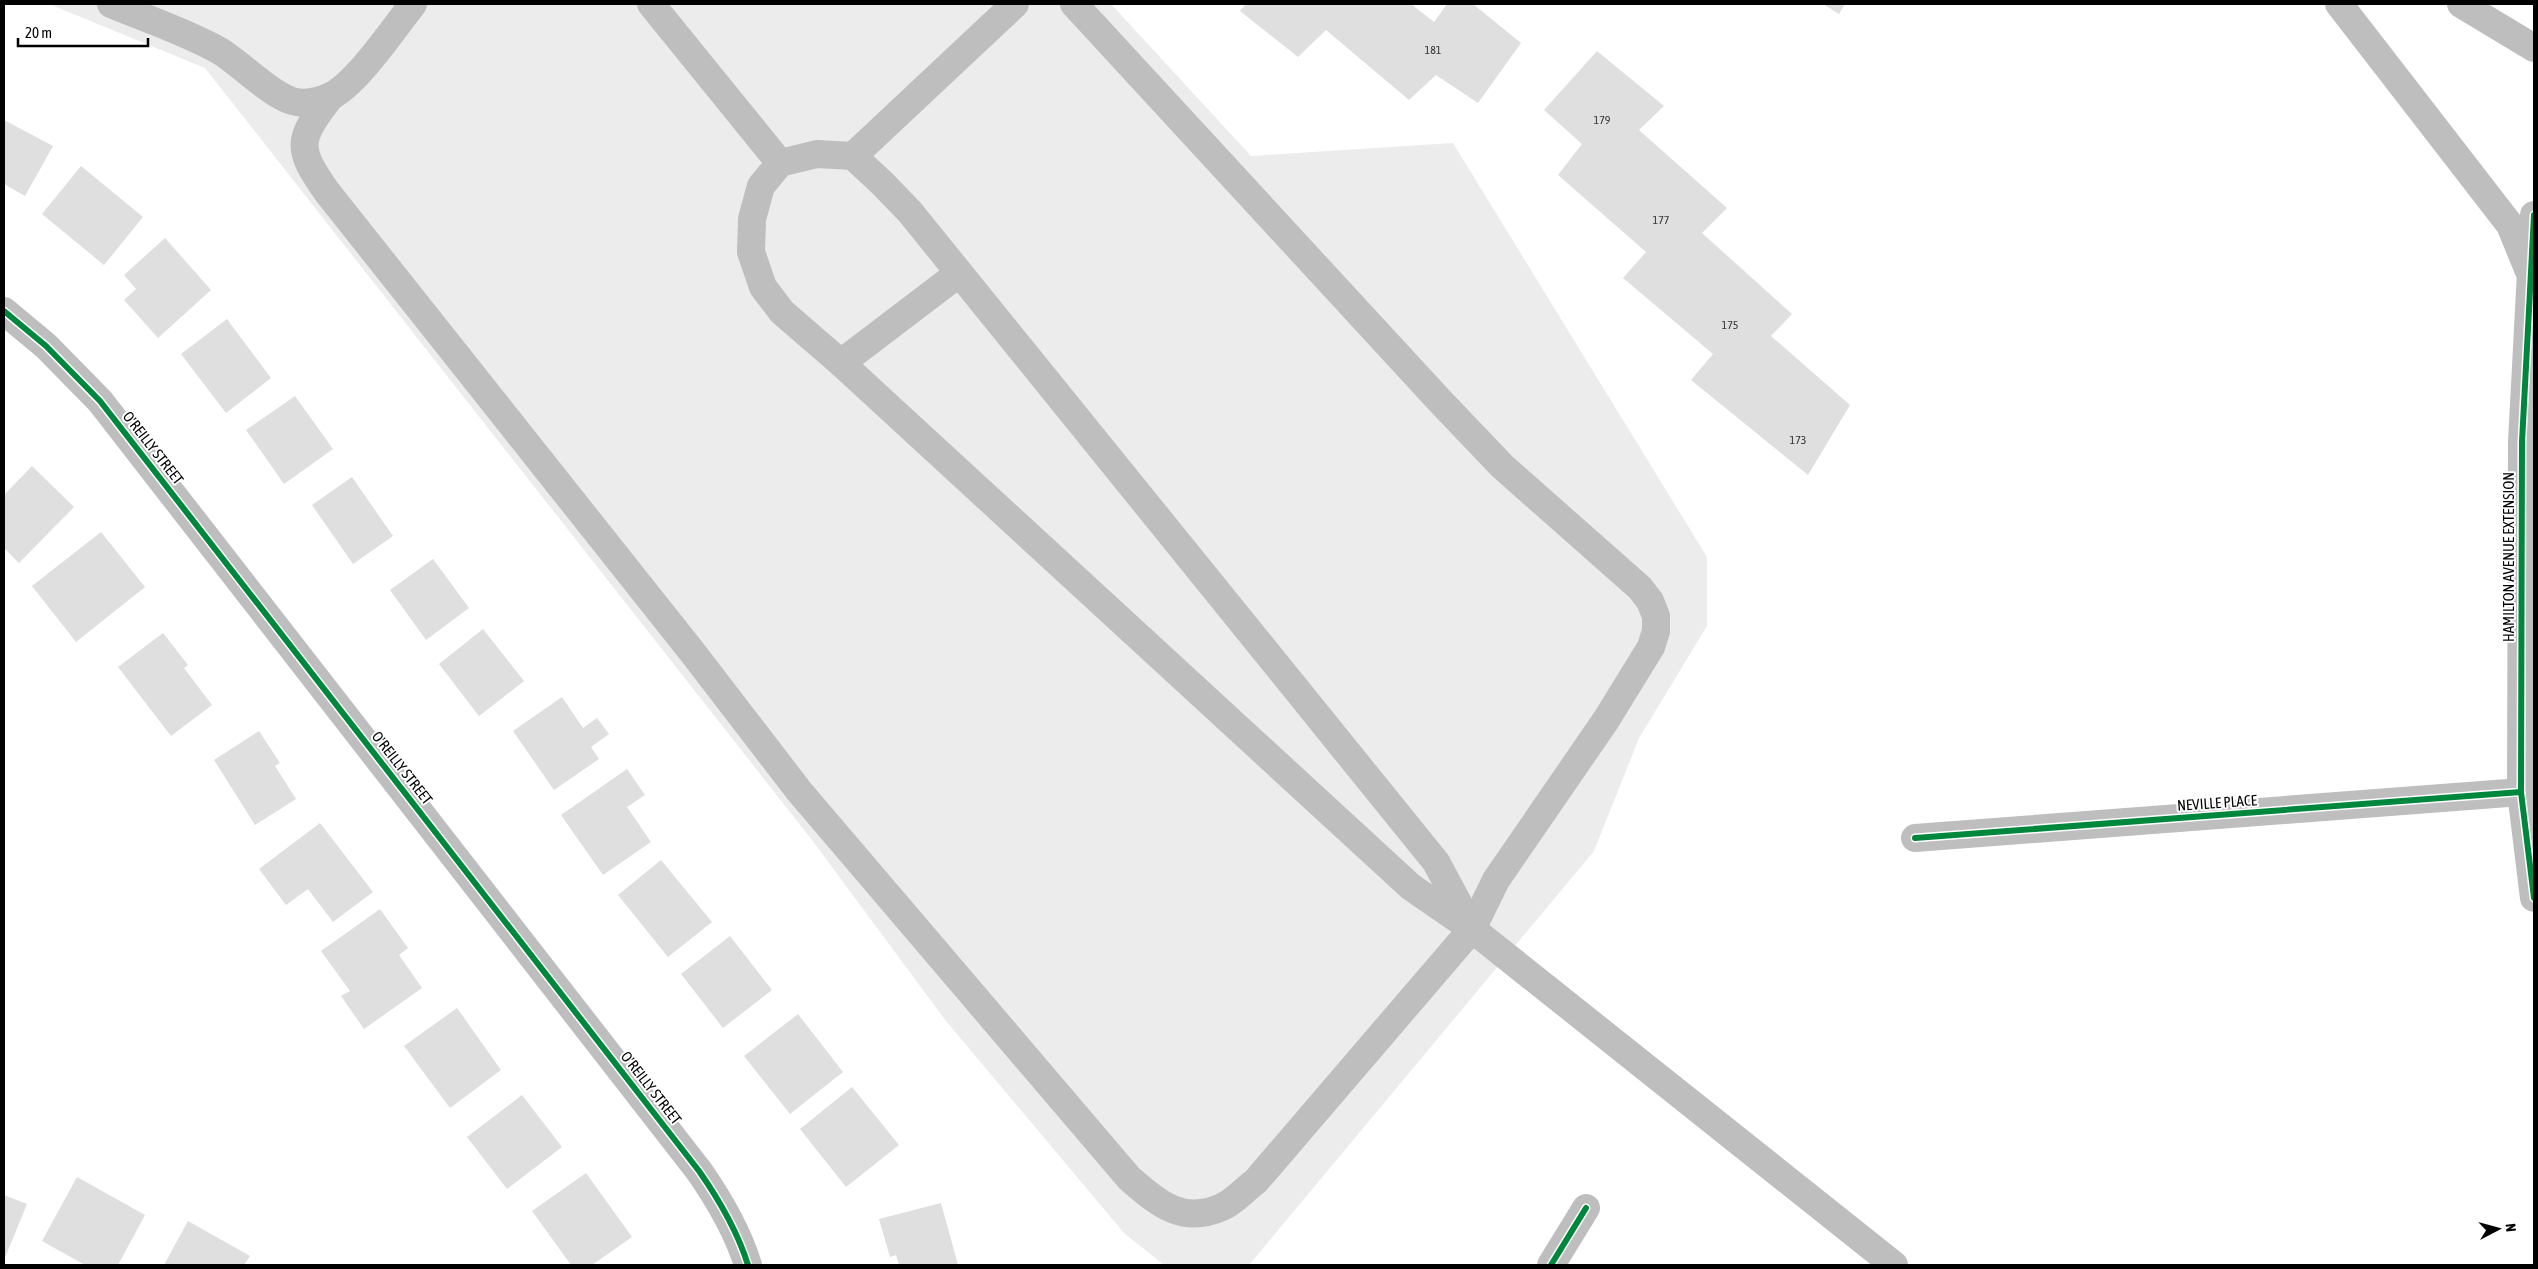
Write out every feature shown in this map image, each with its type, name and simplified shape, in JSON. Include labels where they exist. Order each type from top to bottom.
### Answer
[{"type":"street","points":[[111,4],[218,50],[244,66],[279,95],[294,101],[313,103],[331,96]]},
{"type":"street","points":[[413,4],[348,83],[331,96],[312,120],[303,143],[310,168],[327,192],[693,653],[799,791],[1129,1178],[1157,1202],[1186,1215],[1222,1207],[1256,1181],[1472,929],[1496,880],[1606,720],[1651,647],[1656,623],[1650,601],[1640,588],[1502,466],[1074,4]]},
{"type":"street","points":[[651,4],[780,163]]},
{"type":"street","points":[[853,156],[1015,4]]},
{"type":"street","points":[[2339,4],[2510,226],[2532,270]]},
{"type":"street","points":[[2461,4],[2534,48]]},
{"type":"street","points":[[1472,929],[1436,862],[958,274],[910,212],[884,184],[853,156],[816,154],[780,163],[761,186],[752,219],[751,252],[763,287],[782,312],[841,363],[1411,887],[1472,929],[1894,1265]]},
{"type":"street","name":"HAMILTON AVENUE EXTENSION","points":[[2534,215],[2522,442],[2521,792],[2534,898]]},
{"type":"street","points":[[841,363],[958,274]]},
{"type":"street","name":"O'REILLY STREET","points":[[4,311],[46,346],[100,401],[699,1170],[721,1201],[740,1238],[748,1265]]},
{"type":"street","name":"NEVILLE PLACE","points":[[1915,838],[2521,792]]},
{"type":"street","points":[[1550,1265],[1586,1208]]},
{"type":"shaded area","points":[[49,4],[1111,4],[1251,156],[1453,143],[1707,557],[1707,626],[1639,738],[1594,851],[1249,1265],[1164,1265],[1124,1233],[946,1021],[812,840],[205,68]]},
{"type":"building","points":[[1246,4],[1411,4],[1434,22],[1447,4],[1473,4],[1521,43],[1478,103],[1436,75],[1409,100],[1326,30],[1298,57],[1240,11]]},
{"type":"building","points":[[1823,4],[1845,4],[1839,14]]},
{"type":"building","points":[[1597,51],[1664,106],[1639,130],[1727,208],[1702,233],[1792,314],[1771,336],[1850,405],[1808,475],[1691,380],[1713,354],[1623,278],[1646,252],[1558,175],[1582,144],[1544,110]]},
{"type":"building","points":[[4,120],[53,146],[25,196],[4,184]]},
{"type":"building","points":[[81,166],[143,217],[104,265],[42,214]]},
{"type":"building","points":[[165,238],[211,290],[158,338],[124,300],[136,289],[124,275]]},
{"type":"building","points":[[227,319],[271,378],[226,413],[181,354]]},
{"type":"building","points":[[295,396],[333,449],[284,484],[246,430]]},
{"type":"building","points":[[32,466],[74,507],[19,563],[4,548],[4,495]]},
{"type":"building","points":[[352,477],[393,536],[353,564],[312,505]]},
{"type":"building","points":[[101,532],[145,587],[76,642],[32,586]]},
{"type":"building","points":[[433,559],[469,608],[426,640],[390,590]]},
{"type":"building","points":[[483,629],[524,681],[479,716],[439,664]]},
{"type":"building","points":[[163,633],[188,665],[184,668],[212,705],[171,736],[118,667]]},
{"type":"building","points":[[562,697],[583,728],[597,718],[609,734],[591,747],[599,759],[554,790],[513,731]]},
{"type":"building","points":[[259,731],[280,763],[275,766],[296,799],[255,825],[214,760]]},
{"type":"building","points":[[627,769],[645,795],[627,807],[651,842],[603,875],[561,815]]},
{"type":"building","points":[[320,823],[373,892],[333,922],[308,889],[286,905],[259,869]]},
{"type":"building","points":[[661,860],[712,922],[668,957],[618,895]]},
{"type":"building","points":[[380,909],[408,948],[399,955],[422,988],[364,1029],[341,996],[350,991],[321,951]]},
{"type":"building","points":[[730,936],[772,990],[723,1028],[681,974]]},
{"type":"building","points":[[457,1008],[501,1070],[450,1108],[404,1046]]},
{"type":"building","points":[[798,1014],[843,1072],[790,1114],[744,1056]]},
{"type":"building","points":[[852,1087],[899,1145],[846,1187],[800,1129]]},
{"type":"building","points":[[522,1095],[562,1147],[507,1189],[467,1137]]},
{"type":"building","points":[[586,1173],[632,1237],[592,1265],[571,1265],[532,1211]]},
{"type":"building","points":[[77,1177],[145,1215],[118,1265],[85,1265],[42,1241]]},
{"type":"building","points":[[4,1195],[27,1204],[4,1260]]},
{"type":"building","points":[[941,1203],[958,1265],[899,1265],[896,1255],[890,1257],[879,1219]]},
{"type":"building","points":[[188,1221],[250,1256],[244,1265],[164,1265]]},
{"type":"cycle path","points":[[2534,215],[2522,442],[2521,792],[2534,898]]},
{"type":"cycle path","points":[[4,311],[46,346],[100,401],[699,1171],[727,1216],[739,1240],[748,1265]]},
{"type":"cycle path","points":[[1915,838],[2521,792]]},
{"type":"cycle path","points":[[1551,1265],[1586,1208]]}]
